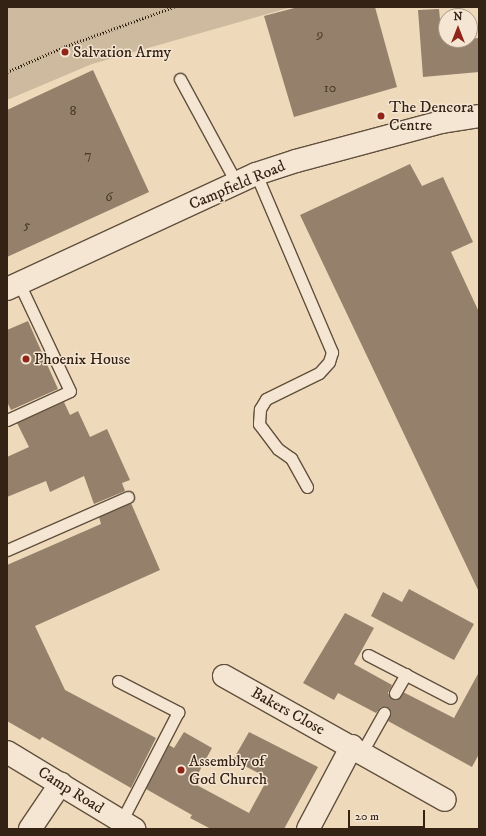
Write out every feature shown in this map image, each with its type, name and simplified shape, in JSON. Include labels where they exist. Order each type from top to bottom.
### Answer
[{"type":"street","name":"Campfield Road","points":[[13,286],[256,174],[296,161],[442,122],[479,116]]},
{"type":"street","name":"Bakers Close","points":[[224,676],[357,749],[445,800]]},
{"type":"street","points":[[308,829],[357,749]]},
{"type":"street","name":"Camp Road","points":[[7,752],[61,783],[128,825]]},
{"type":"street","points":[[30,829],[61,783]]},
{"type":"lane","points":[[180,79],[237,184]]},
{"type":"lane","points":[[256,174],[332,352],[329,362],[319,373],[266,399],[260,409],[259,424],[278,449],[291,458],[307,487]]},
{"type":"lane","points":[[7,420],[70,391],[13,286]]},
{"type":"lane","points":[[7,550],[128,497]]},
{"type":"lane","points":[[368,655],[451,698]]},
{"type":"lane","points":[[395,693],[406,674]]},
{"type":"lane","points":[[118,681],[178,712],[128,825]]},
{"type":"lane","points":[[357,749],[384,713]]},
{"type":"path","points":[[7,72],[66,46],[174,7]]},
{"type":"shaded area","points":[[7,7],[292,7],[92,64],[7,100]]},
{"type":"building","points":[[298,7],[375,7],[397,87],[294,117],[264,16]]},
{"type":"building","points":[[438,9],[438,48],[478,48],[479,38],[479,72],[423,77],[418,10]]},
{"type":"building","points":[[93,70],[149,192],[7,257],[7,110]]},
{"type":"building","points":[[410,164],[422,186],[443,177],[473,242],[451,252],[479,312],[479,592],[300,215]]},
{"type":"building","name":"Phoenix House","points":[[28,321],[58,389],[11,410],[7,402],[7,330]]},
{"type":"building","points":[[64,402],[70,415],[78,411],[90,437],[107,429],[130,480],[122,483],[125,491],[94,504],[84,476],[50,492],[46,481],[7,497],[7,457],[29,447],[17,423]]},
{"type":"building","points":[[131,503],[160,570],[35,626],[65,690],[156,738],[131,788],[42,737],[40,740],[7,721],[7,565],[101,524],[99,517]]},
{"type":"building","points":[[409,589],[474,624],[454,660],[371,616],[383,592],[402,602]]},
{"type":"building","points":[[345,613],[374,628],[354,664],[392,685],[388,693],[392,699],[399,699],[403,692],[454,718],[479,672],[479,754],[472,767],[388,721],[391,713],[387,707],[381,707],[376,713],[338,693],[334,700],[303,683]]},
{"type":"building","points":[[184,732],[212,748],[193,783],[249,813],[268,778],[233,760],[249,732],[318,767],[284,829],[211,829],[190,818],[192,815],[146,789],[169,745],[174,748]]},
{"type":"place","name":"Salvation Army","points":[[65,52]]},
{"type":"place","name":"The Dencora Centre","points":[[381,116]]},
{"type":"place","name":"Phoenix House","points":[[26,359]]},
{"type":"place","name":"Assembly of God Church","points":[[181,770]]}]
